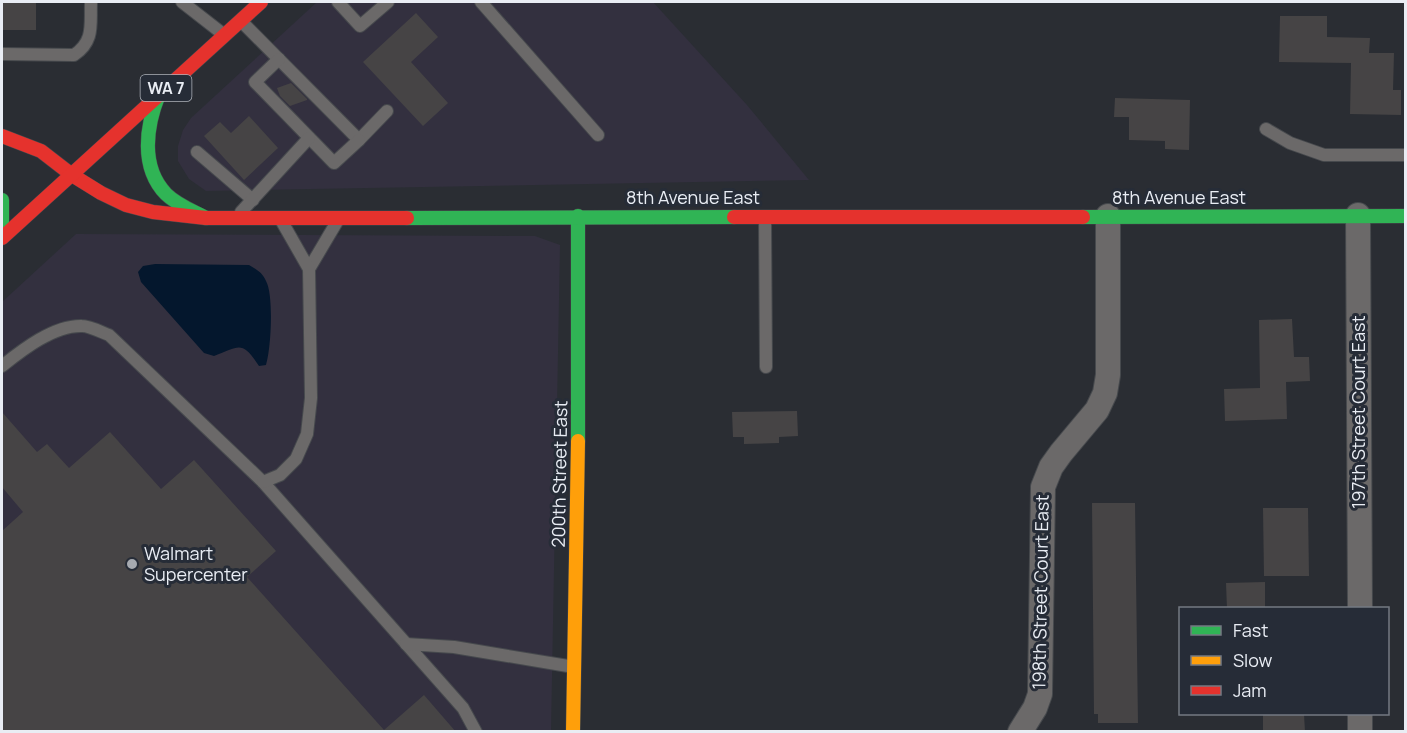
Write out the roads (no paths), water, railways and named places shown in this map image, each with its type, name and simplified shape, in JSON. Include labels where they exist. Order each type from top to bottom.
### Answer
[{"type":"street","name":"WA 7","points":[[2,238],[261,2]]},
{"type":"street","points":[[159,94],[153,108],[147,137],[150,168],[166,194],[206,218]]},
{"type":"street","name":"8th Avenue East","points":[[2,136],[41,151],[72,175],[101,193],[126,204],[153,212],[206,218],[1406,216]]},
{"type":"street","points":[[2,200],[2,222]]},
{"type":"street","name":"200th Street East","points":[[573,732],[579,411],[578,216]]},
{"type":"street","name":"198th Street Court East","points":[[1020,732],[1035,708],[1040,694],[1043,487],[1051,467],[1097,410],[1105,393],[1108,375],[1108,216]]},
{"type":"street","name":"197th Street Court East","points":[[1358,216],[1360,607]]},
{"type":"street","points":[[1360,715],[1360,732]]},
{"type":"lane","points":[[2,54],[74,55],[84,48],[89,39],[91,2]]},
{"type":"lane","points":[[182,2],[224,35]]},
{"type":"lane","points":[[338,2],[360,26],[387,2]]},
{"type":"lane","points":[[481,2],[598,135]]},
{"type":"lane","points":[[240,20],[358,140]]},
{"type":"lane","points":[[279,59],[255,82],[334,164],[387,111]]},
{"type":"lane","points":[[1266,129],[1290,143],[1324,155],[1406,156]]},
{"type":"lane","points":[[237,218],[309,138]]},
{"type":"lane","points":[[197,152],[253,200]]},
{"type":"lane","points":[[765,216],[766,367]]},
{"type":"lane","points":[[263,482],[280,475],[296,459],[307,434],[311,398],[309,268],[280,218]]},
{"type":"lane","points":[[309,268],[339,218]]},
{"type":"lane","points":[[2,366],[36,340],[61,330],[82,326],[109,335],[263,482],[463,708],[476,732]]},
{"type":"lane","points":[[406,644],[454,648],[574,668]]},
{"type":"water","points":[[155,264],[249,265],[259,271],[269,288],[271,310],[266,365],[259,366],[248,352],[240,348],[214,356],[204,353],[141,282],[138,272],[143,266]]},
{"type":"place","name":"Walmart Supercenter","points":[[132,564]]}]
